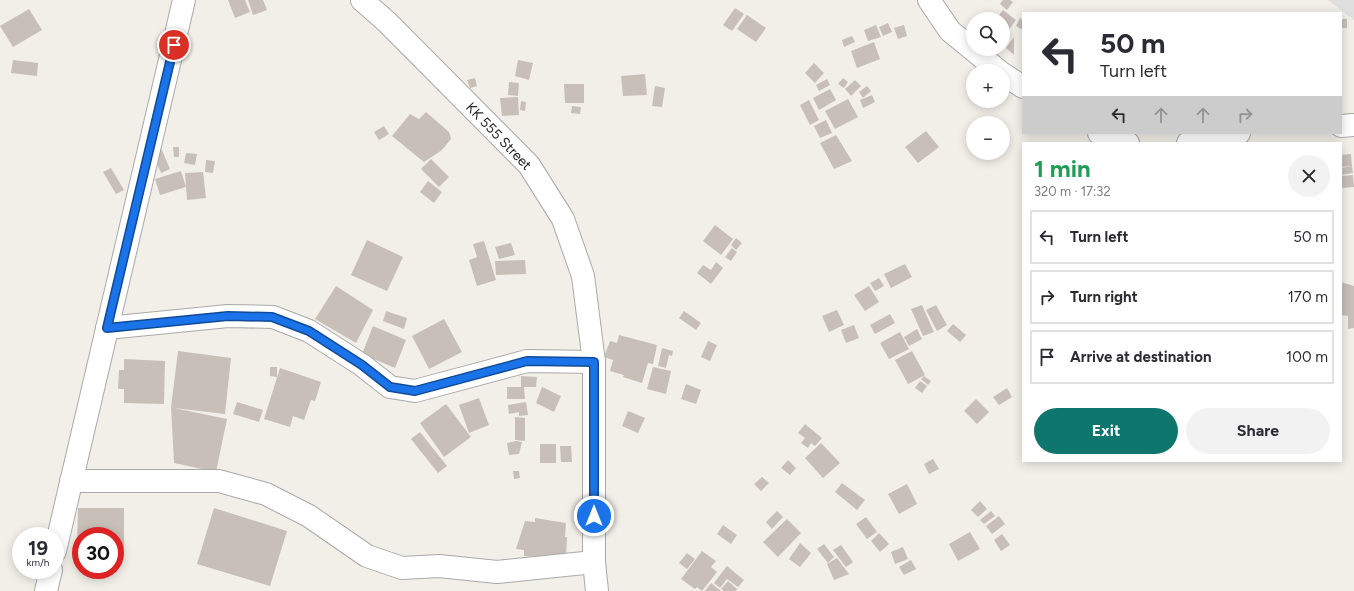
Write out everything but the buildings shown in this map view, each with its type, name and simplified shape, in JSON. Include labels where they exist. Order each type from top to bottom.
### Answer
[{"type":"street","points":[[60,527],[184,0]]},
{"type":"street","name":"KK 555 Street","points":[[362,0],[387,22],[529,165],[563,219],[583,276],[594,362],[594,562],[597,591]]},
{"type":"street","points":[[929,0],[950,31],[990,64]]},
{"type":"street","points":[[1010,79],[1022,86]]},
{"type":"street","points":[[1342,126],[1354,125]]},
{"type":"street","points":[[1101,134],[1125,142]]},
{"type":"street","points":[[1193,142],[1234,134]]},
{"type":"street","points":[[107,328],[228,316],[272,317],[309,331],[362,365],[390,387],[415,391],[527,361],[594,362]]},
{"type":"street","points":[[71,481],[219,481],[266,494],[309,516],[366,556],[402,568],[439,566],[498,582],[594,562]]},
{"type":"street","points":[[46,591],[49,579]]},
{"type":"shaded area","points":[[1328,0],[1354,0],[1354,20]]},
{"type":"route","points":[[174,45],[107,328],[228,316],[272,317],[309,331],[362,365],[390,387],[415,391],[527,361],[594,362],[594,516]]}]
